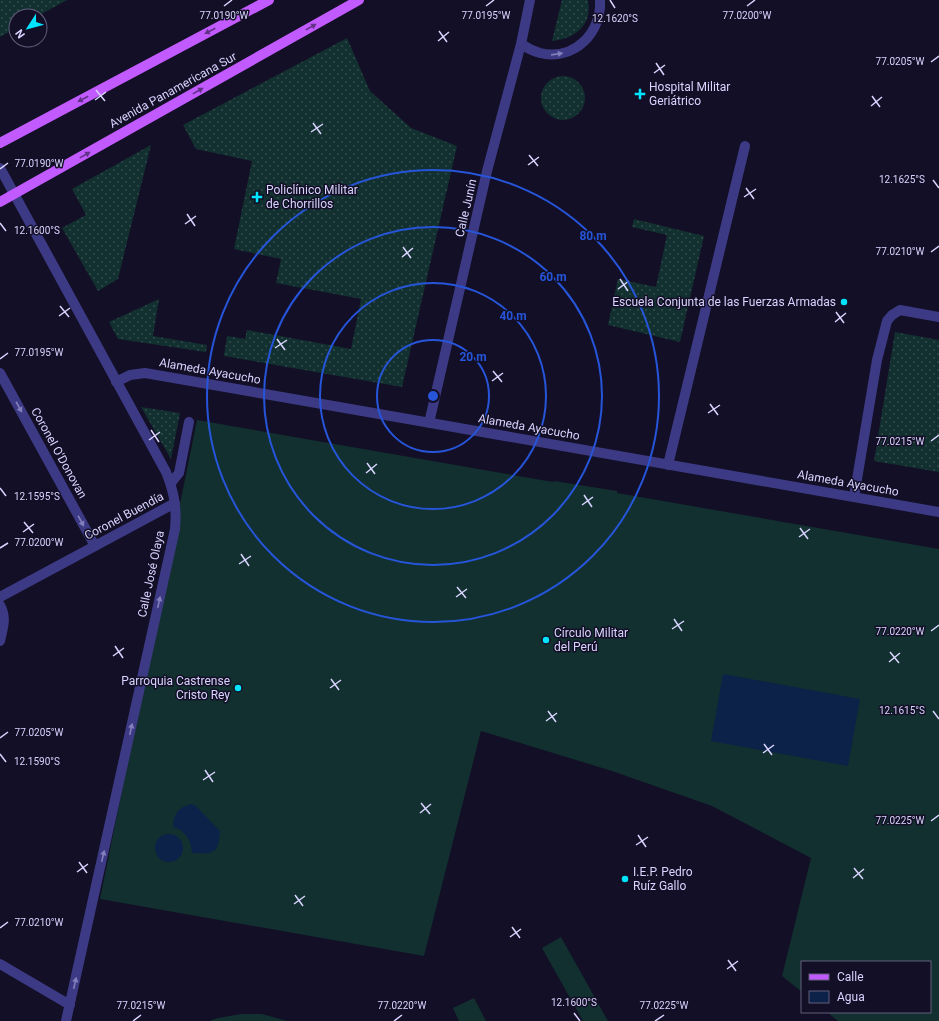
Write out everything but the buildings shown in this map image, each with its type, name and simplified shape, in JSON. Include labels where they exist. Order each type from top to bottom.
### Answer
[{"type":"main road","points":[[0,142],[269,0]]},
{"type":"main road","name":"Avenida Panamericana Sur","points":[[0,202],[359,0]]},
{"type":"street","name":"Calle Junín","points":[[429,423],[487,171],[521,44],[530,0]]},
{"type":"street","points":[[521,44],[535,51],[550,55],[571,51],[588,38],[594,30],[598,20],[600,0]]},
{"type":"street","points":[[668,465],[745,146]]},
{"type":"street","name":"Calle José Olaya","points":[[0,168],[166,472],[171,483],[175,503],[175,528],[66,1021]]},
{"type":"street","points":[[854,498],[877,360],[887,321],[892,315],[900,310],[939,318]]},
{"type":"street","name":"Coronel O'Donovan","points":[[0,373],[95,546]]},
{"type":"street","name":"Alameda Ayacucho","points":[[116,382],[130,375],[145,373],[939,512]]},
{"type":"street","points":[[171,483],[179,473],[189,422]]},
{"type":"street","name":"Coronel Buendía","points":[[0,597],[175,503]]},
{"type":"street","points":[[0,605],[5,615],[0,641]]},
{"type":"street","points":[[0,964],[70,1006]]},
{"type":"green space","points":[[0,0],[67,0],[48,10],[48,8],[8,8],[8,32],[0,37]]},
{"type":"green space","points":[[562,0],[588,0],[588,17],[585,23],[575,34],[560,40],[552,41]]},
{"type":"green space","points":[[347,38],[370,91],[411,128],[457,146],[402,387],[224,356],[227,336],[245,339],[247,330],[351,349],[361,299],[276,283],[281,259],[234,249],[252,161],[196,149],[183,125]]},
{"type":"green space","points":[[559,76],[567,76],[572,77],[579,82],[584,89],[584,107],[579,114],[572,119],[559,120],[551,117],[544,110],[541,102],[541,94],[544,86],[551,79]]},
{"type":"green space","points":[[151,145],[118,279],[98,291],[62,228],[86,215],[72,189]]},
{"type":"green space","points":[[634,219],[704,236],[680,342],[608,325],[618,279],[656,287],[667,235],[632,227]]},
{"type":"green space","points":[[159,299],[153,336],[207,345],[206,352],[118,339],[109,322]]},
{"type":"green space","points":[[895,332],[939,340],[939,472],[874,461]]},
{"type":"green space","points":[[141,407],[180,413],[171,459]]},
{"type":"green space","name":"Círculo Militar del Perú","points":[[197,420],[553,482],[617,491],[617,493],[939,549],[939,1021],[838,1021],[828,1013],[931,1013],[931,961],[801,961],[801,991],[782,976],[811,858],[712,806],[612,771],[481,731],[424,956],[100,899]]},
{"type":"green space","points":[[561,937],[608,1021],[583,1021],[542,948]]},
{"type":"green space","points":[[474,998],[486,1021],[459,1021],[453,1008]]},
{"type":"green space","points":[[241,1014],[262,1014],[287,1021],[209,1021]]},
{"type":"water","points":[[723,674],[860,699],[848,766],[711,741]]},
{"type":"water","points":[[190,804],[195,805],[220,831],[216,849],[209,853],[192,853],[187,837],[178,828],[173,827],[177,812]]},
{"type":"water","points":[[169,834],[179,838],[183,848],[179,858],[169,862],[159,858],[155,848],[159,838]]},
{"type":"place","name":"Hospital Militar Geriátrico","points":[[640,94]]},
{"type":"place","name":"Policlínico Militar de Chorrillos","points":[[257,197]]},
{"type":"place","name":"Escuela Conjunta de las Fuerzas Armadas","points":[[844,302]]},
{"type":"place","name":"Círculo Militar del Perú","points":[[546,640]]},
{"type":"place","name":"Parroquia Castrense Cristo Rey","points":[[238,688]]},
{"type":"place","name":"I.E.P. Pedro Ruíz Gallo","points":[[625,879]]}]
